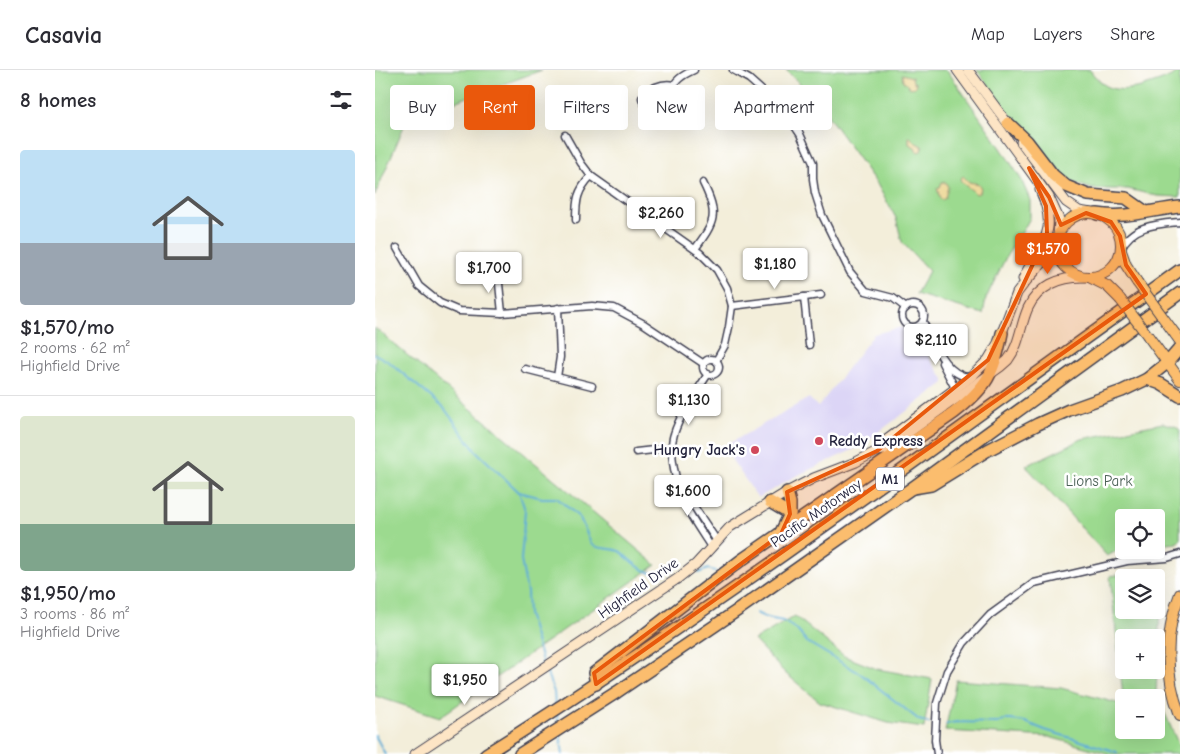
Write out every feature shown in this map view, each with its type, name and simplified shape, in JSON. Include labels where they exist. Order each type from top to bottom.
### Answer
[{"type":"highway","points":[[1008,123],[1027,141],[1051,173],[1066,186],[1080,193],[1092,196],[1126,198],[1146,212]]},
{"type":"highway","points":[[1094,214],[1124,216],[1180,207]]},
{"type":"highway","name":"Pacific Motorway","points":[[486,754],[596,684],[848,509],[1180,270]]},
{"type":"highway","name":"M1","points":[[520,754],[738,610],[912,488],[1180,293]]},
{"type":"highway","name":"M1","points":[[596,684],[594,673],[740,561],[954,413],[978,393],[991,373],[1002,333]]},
{"type":"highway","name":"M1","points":[[912,488],[931,486],[988,450],[1038,424],[1069,410],[1122,391],[1147,379],[1167,363],[1180,348]]},
{"type":"highway","points":[[1147,379],[1161,384],[1180,396]]},
{"type":"highway","points":[[781,534],[789,514],[790,504],[787,492]]},
{"type":"highway","points":[[770,502],[789,514]]},
{"type":"main road","points":[[1177,338],[1126,265],[1121,250],[1120,236],[1116,228],[1108,220],[1094,214],[1080,215],[1070,219],[1062,228],[1057,240],[1057,253],[1062,263],[1071,272],[1104,284],[1121,299],[1180,380]]},
{"type":"main road","points":[[1084,277],[1096,277],[1109,271],[1116,262],[1121,250]]},
{"type":"main road","points":[[1180,594],[1172,616],[1168,642],[1171,685],[1180,715]]},
{"type":"street","points":[[673,84],[664,84],[647,92],[642,98],[644,103],[647,106],[653,104],[671,92],[676,80],[693,70]]},
{"type":"street","points":[[733,70],[749,78],[768,96],[801,134],[813,163],[813,179],[819,208],[850,272],[866,291],[893,298],[906,308]]},
{"type":"street","points":[[957,70],[1047,193],[1057,213],[1059,225],[1057,240]]},
{"type":"street","points":[[968,70],[1066,202],[1079,211],[1094,214]]},
{"type":"street","points":[[565,135],[591,176],[695,250],[717,270],[727,288],[732,306],[725,345],[716,361]]},
{"type":"street","points":[[1017,293],[1027,271],[1044,243],[1048,227],[1045,203],[1029,168]]},
{"type":"street","points":[[576,220],[576,200],[582,185],[591,176]]},
{"type":"street","points":[[695,250],[710,229],[713,215],[712,200],[703,182]]},
{"type":"street","points":[[1121,250],[1125,240],[1139,230],[1160,224],[1180,222]]},
{"type":"street","name":"Highfield Drive","points":[[877,451],[881,444],[971,377],[991,356],[1017,293],[1049,256],[1057,240]]},
{"type":"street","points":[[397,248],[419,286],[440,303],[459,311],[502,313],[592,306],[614,308],[644,324],[705,364]]},
{"type":"street","points":[[498,274],[502,313]]},
{"type":"street","name":"Highfield Drive","points":[[415,754],[677,579],[695,564],[730,527],[787,492],[814,478],[856,462],[877,451],[884,450],[969,390],[1003,364],[1013,352],[1027,309],[1036,296],[1056,281],[1084,277]]},
{"type":"street","points":[[732,306],[821,295]]},
{"type":"street","points":[[804,297],[809,345]]},
{"type":"street","points":[[914,305],[921,309],[925,315],[921,324],[909,327],[904,322],[903,316],[906,308],[914,305]]},
{"type":"street","points":[[557,377],[560,357],[558,308]]},
{"type":"street","points":[[921,324],[951,369],[960,376],[971,377]]},
{"type":"street","points":[[921,324],[955,388],[969,390]]},
{"type":"street","points":[[710,360],[716,361],[719,365],[719,371],[714,374],[708,374],[703,368],[705,364],[710,360]]},
{"type":"street","points":[[525,369],[592,386]]},
{"type":"street","points":[[708,374],[682,415],[673,435],[671,448],[678,482],[714,544]]},
{"type":"street","points":[[637,452],[671,448]]},
{"type":"street","points":[[937,754],[935,740],[937,703],[947,671],[964,643],[990,615],[1035,584],[1127,561],[1167,558],[1180,554]]},
{"type":"highlighted area","points":[[1029,168],[1049,197],[1061,225],[1086,213],[1111,222],[1120,236],[1126,265],[1146,294],[596,684],[594,673],[781,534],[790,514],[787,492],[877,451],[988,360],[1047,234],[1046,206]]},
{"type":"shaded area","points":[[902,327],[911,331],[944,379],[944,383],[859,447],[796,476],[758,498],[723,447],[809,398],[818,407],[874,334]]},
{"type":"green space","points":[[375,70],[542,70],[501,85],[464,85],[464,98],[454,102],[454,85],[390,85],[390,130],[402,130],[375,195]]},
{"type":"green space","points":[[786,70],[947,70],[1021,179],[1030,200],[1030,218],[1007,255],[986,298],[983,314],[916,294],[929,271],[902,242],[896,218],[877,184],[832,121],[832,85],[801,85]]},
{"type":"green space","points":[[977,70],[1090,70],[1106,86],[1118,89],[1141,87],[1170,77],[1180,71],[1180,197],[1157,196],[1128,189],[1093,189],[1068,179],[1056,168],[1013,118]]},
{"type":"green space","points":[[375,328],[656,565],[440,717],[375,696]]},
{"type":"green space","name":"Lions Park","points":[[1163,423],[1175,426],[1180,430],[1180,540],[1176,543],[1165,544],[1165,509],[1115,509],[1115,552],[1107,556],[1026,466],[1082,439]]},
{"type":"green space","points":[[1115,575],[1115,619],[1159,619],[1159,629],[1116,629],[1110,576]]},
{"type":"green space","points":[[795,616],[844,656],[877,669],[932,679],[924,728],[888,723],[820,702],[785,673],[754,640]]},
{"type":"green space","points":[[1121,679],[1157,679],[1156,689],[1122,689]]},
{"type":"green space","points":[[956,680],[1061,688],[1115,703],[1115,739],[1165,739],[1165,714],[1180,748],[1180,754],[1110,754],[1049,737],[945,731]]},
{"type":"sand","points":[[902,74],[912,77],[913,82],[916,83],[915,87],[910,88],[903,81]]},
{"type":"sand","points":[[909,136],[922,146],[923,149],[921,151],[917,152],[915,147],[909,144]]},
{"type":"sand","points":[[963,176],[969,182],[979,184],[981,189],[979,193],[976,194],[963,183],[960,179]]},
{"type":"sand","points":[[942,182],[946,183],[948,187],[945,198],[942,200],[937,188],[940,187]]},
{"type":"waterway","points":[[375,354],[389,362],[444,408],[475,450],[519,492],[525,510],[521,560],[527,592],[528,614],[543,664]]},
{"type":"waterway","points":[[519,492],[542,498],[557,498],[580,518],[592,545],[619,551],[634,564],[660,576]]},
{"type":"waterway","points":[[698,573],[708,569],[715,571]]},
{"type":"waterway","points":[[756,613],[767,618],[783,621],[796,629],[807,642],[861,674],[919,720],[929,723]]},
{"type":"waterway","points":[[546,671],[554,692],[555,705]]},
{"type":"waterway","points":[[557,714],[558,725]]},
{"type":"waterway","points":[[946,724],[956,722],[998,723],[1004,720],[1025,722],[1117,752]]},
{"type":"waterway","points":[[560,734],[563,754]]},
{"type":"waterway","points":[[375,735],[385,754]]},
{"type":"place","name":"Reddy Express","points":[[819,441]]},
{"type":"place","name":"Hungry Jack's","points":[[755,450]]}]
